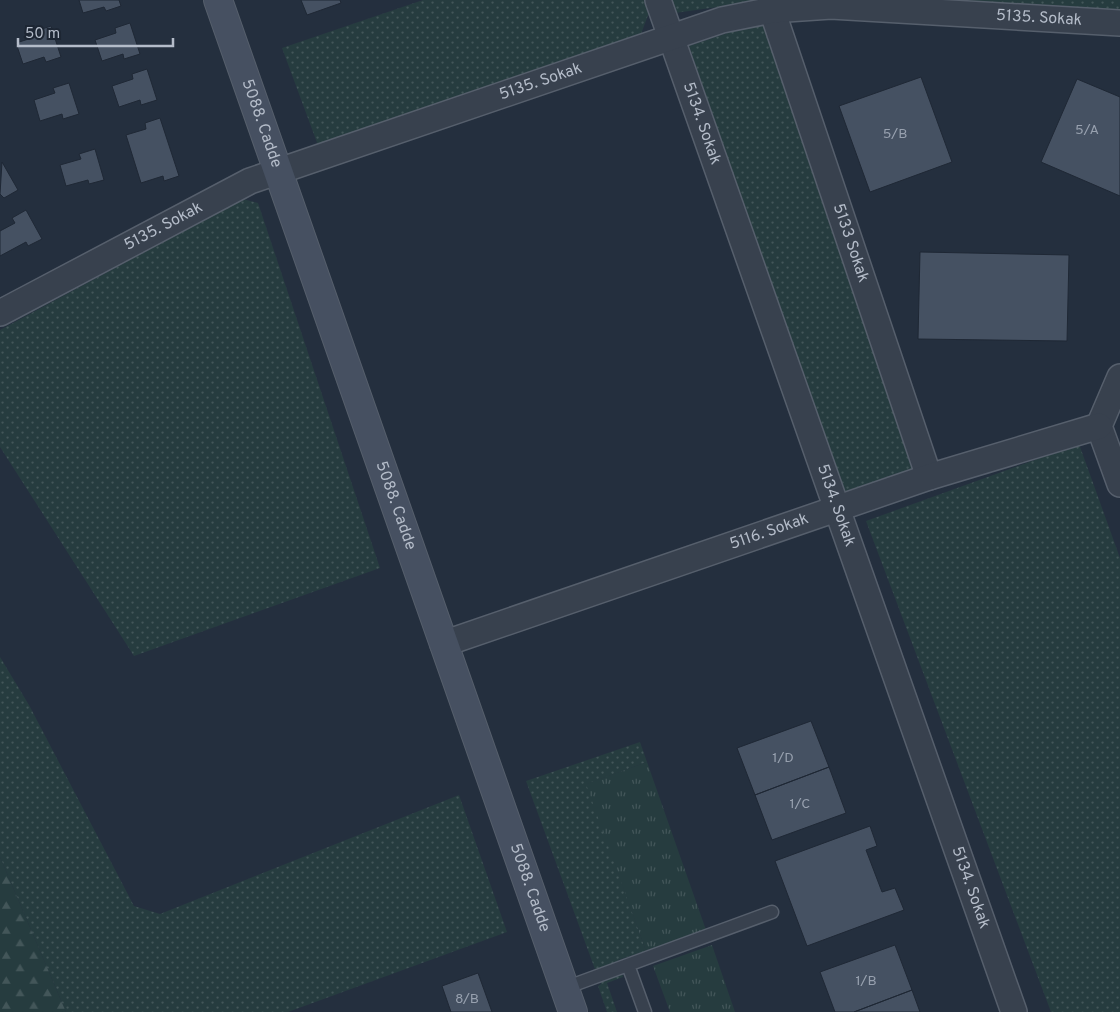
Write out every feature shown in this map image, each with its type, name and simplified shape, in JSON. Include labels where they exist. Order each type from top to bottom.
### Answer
[{"type":"street","name":"5088. Cadde","points":[[218,0],[569,1000]]},
{"type":"street","name":"5134. Sokak","points":[[658,0],[1014,1012]]},
{"type":"street","name":"5135. Sokak","points":[[0,313],[250,181],[722,20],[772,10],[831,6],[1120,23]]},
{"type":"street","name":"5133 Sokak","points":[[772,10],[929,477]]},
{"type":"street","points":[[1120,377],[1099,426],[1120,484]]},
{"type":"street","name":"5116. Sokak","points":[[443,644],[929,477],[1099,426]]},
{"type":"lane","points":[[569,1000],[628,965],[772,912]]},
{"type":"lane","points":[[628,965],[645,1012]]},
{"type":"green space","points":[[423,0],[646,0],[650,10],[641,34],[319,148],[282,48]]},
{"type":"green space","points":[[670,0],[767,0],[675,13]]},
{"type":"green space","points":[[796,0],[1120,0],[1120,18]]},
{"type":"green space","points":[[763,21],[916,467],[842,493],[689,46]]},
{"type":"green space","points":[[243,199],[258,203],[380,568],[134,656],[0,447],[0,330]]},
{"type":"green space","points":[[1079,444],[1120,558],[1120,1012],[1051,1012],[866,521]]},
{"type":"green space","points":[[0,657],[29,705],[134,906],[160,914],[459,795],[507,932],[288,1012],[66,1012],[0,857]]},
{"type":"green space","points":[[640,742],[647,762],[587,784],[646,951],[618,960],[619,965],[596,972],[526,781]]},
{"type":"green space","points":[[647,762],[706,930],[646,951],[586,784]]},
{"type":"green space","points":[[0,857],[66,1012],[0,1012]]},
{"type":"green space","points":[[712,945],[735,1012],[670,1012],[653,966]]},
{"type":"green space","points":[[622,972],[623,977],[607,983],[617,1012],[607,1012],[598,986],[601,984],[599,979]]},
{"type":"building","points":[[79,0],[119,0],[121,6],[106,11],[104,7],[83,13]]},
{"type":"building","points":[[301,0],[340,0],[341,3],[307,15]]},
{"type":"building","points":[[130,23],[140,54],[124,59],[123,54],[102,61],[95,40],[116,33],[115,28]]},
{"type":"building","points":[[51,26],[61,57],[46,62],[44,57],[23,64],[16,43],[38,36],[36,31]]},
{"type":"building","points":[[147,69],[157,100],[141,105],[140,100],[119,107],[112,86],[133,79],[132,74]]},
{"type":"building","points":[[921,77],[952,162],[870,192],[839,106]]},
{"type":"building","points":[[1077,79],[1120,97],[1120,196],[1041,162]]},
{"type":"building","points":[[69,83],[79,114],[63,119],[62,114],[40,121],[34,100],[55,93],[53,88]]},
{"type":"building","points":[[160,118],[179,176],[164,181],[163,176],[141,183],[126,135],[146,129],[145,123]]},
{"type":"building","points":[[95,149],[104,180],[89,184],[88,180],[66,186],[60,165],[81,159],[79,154]]},
{"type":"building","points":[[2,162],[18,190],[4,198],[0,194]]},
{"type":"building","points":[[26,210],[42,239],[28,246],[26,242],[0,256],[0,231],[15,223],[12,218]]},
{"type":"building","points":[[920,252],[1069,255],[1067,341],[918,339]]},
{"type":"building","points":[[811,721],[829,767],[755,795],[737,748]]},
{"type":"building","points":[[829,767],[846,813],[772,840],[755,795]]},
{"type":"building","points":[[870,826],[877,846],[866,850],[882,892],[895,888],[904,910],[807,946],[775,861]]},
{"type":"building","points":[[895,945],[912,990],[854,1012],[835,1012],[820,972]]},
{"type":"building","points":[[478,973],[492,1012],[451,1012],[442,986]]},
{"type":"building","points":[[912,990],[920,1012],[854,1012]]}]
